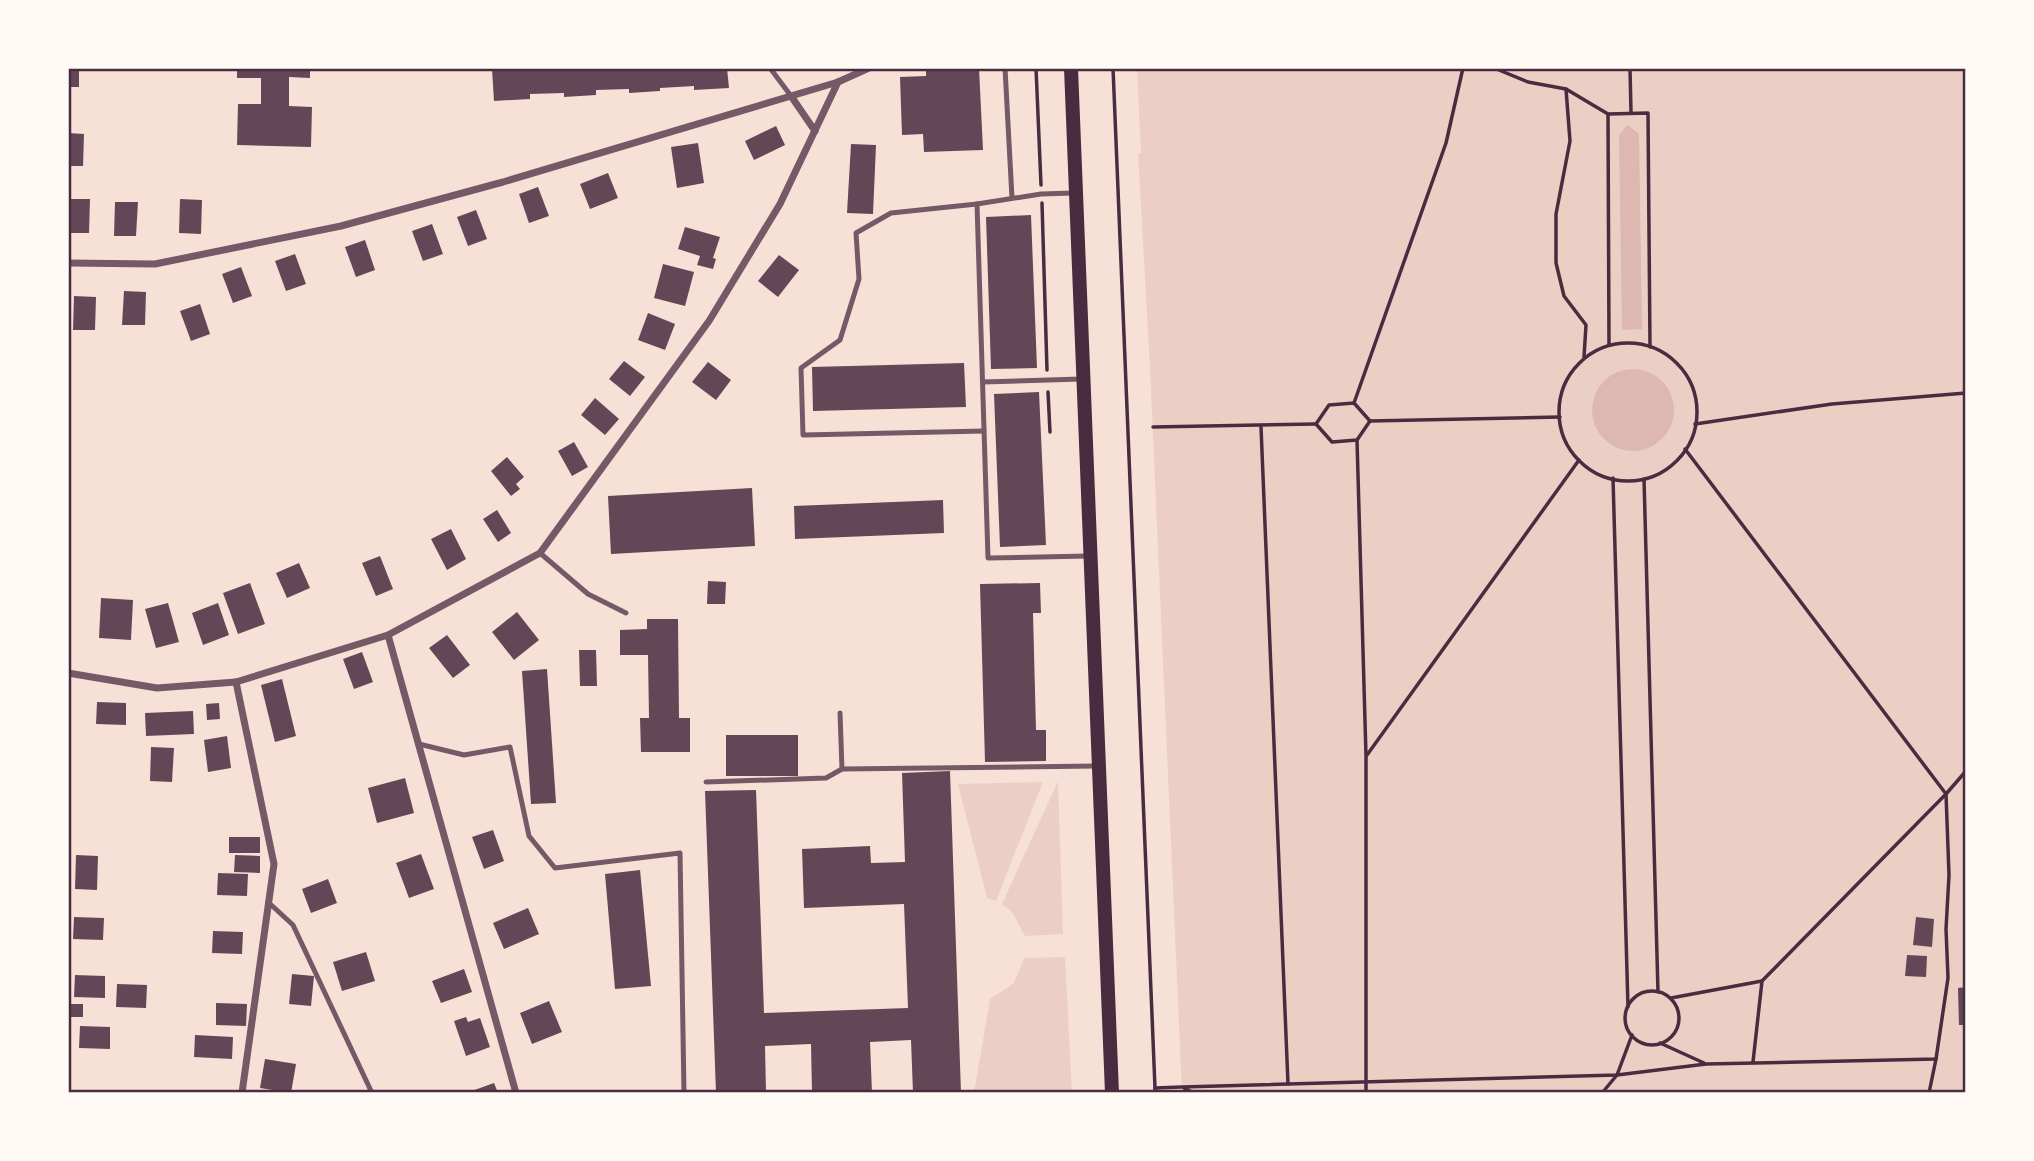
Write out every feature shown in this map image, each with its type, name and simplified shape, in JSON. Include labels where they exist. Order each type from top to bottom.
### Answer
[{"type":"main road","points":[[1071,68],[1112,1093]]},
{"type":"street","points":[[68,263],[155,264],[341,226],[838,82],[869,68]]},
{"type":"street","points":[[68,673],[157,688],[236,682],[388,635],[540,553],[709,321],[780,204],[838,82]]},
{"type":"street","points":[[791,96],[815,131]]},
{"type":"street","points":[[388,635],[516,1093]]},
{"type":"street","points":[[236,682],[274,864],[242,1093]]},
{"type":"lane","points":[[771,68],[791,96]]},
{"type":"lane","points":[[1005,68],[1012,198]]},
{"type":"lane","points":[[984,430],[803,435],[801,368],[840,340],[859,279],[856,233],[891,213],[1041,194],[1076,193]]},
{"type":"lane","points":[[977,204],[988,558],[1091,556]]},
{"type":"lane","points":[[983,382],[1084,379]]},
{"type":"lane","points":[[540,553],[588,593],[626,613]]},
{"type":"lane","points":[[840,713],[842,769]]},
{"type":"lane","points":[[419,744],[464,755],[510,747],[529,836],[555,868],[680,853],[684,1093]]},
{"type":"lane","points":[[706,782],[826,778],[842,769],[1099,766]]},
{"type":"lane","points":[[268,902],[293,925],[372,1093]]},
{"type":"path","points":[[1036,68],[1050,432]]},
{"type":"path","points":[[1113,68],[1155,1091],[1182,1087],[1617,1075],[1706,1064],[1753,1062],[1936,1059]]},
{"type":"path","points":[[1354,402],[1446,143],[1463,68]]},
{"type":"path","points":[[1493,68],[1528,82],[1566,89],[1608,114],[1648,113],[1650,347]]},
{"type":"path","points":[[1630,68],[1630,112]]},
{"type":"path","points":[[1566,89],[1570,141],[1556,214],[1556,263],[1564,296],[1586,325],[1583,359]]},
{"type":"path","points":[[1608,114],[1609,345]]},
{"type":"path","points":[[1629,341],[1667,353],[1682,366],[1693,384],[1698,404],[1693,438],[1671,468],[1632,483],[1594,474],[1567,448],[1560,433],[1559,395],[1567,375],[1595,349],[1609,345],[1629,341]]},
{"type":"path","points":[[1695,425],[1832,404],[1966,393]]},
{"type":"path","points":[[1354,402],[1370,421]]},
{"type":"path","points":[[1316,424],[1329,405],[1354,402]]},
{"type":"path","points":[[1370,421],[1560,417]]},
{"type":"path","points":[[1366,1093],[1366,756],[1357,440],[1370,421]]},
{"type":"path","points":[[1153,426],[1261,427],[1316,424]]},
{"type":"path","points":[[1316,424],[1332,442],[1357,440]]},
{"type":"path","points":[[1261,427],[1288,1084]]},
{"type":"path","points":[[1685,449],[1946,794],[1949,875],[1946,929],[1948,978],[1929,1093]]},
{"type":"path","points":[[1366,756],[1579,460]]},
{"type":"path","points":[[1614,478],[1628,1007],[1626,1022],[1632,1035],[1645,1043],[1667,1040],[1677,1028],[1678,1012],[1671,998]]},
{"type":"path","points":[[1644,478],[1658,992]]},
{"type":"path","points":[[1628,1007],[1640,993],[1658,992],[1671,998],[1762,981],[1966,771]]},
{"type":"path","points":[[1753,1062],[1762,981]]},
{"type":"path","points":[[1602,1093],[1617,1075],[1632,1035]]},
{"type":"path","points":[[1659,1043],[1706,1064]]},
{"type":"path","points":[[1182,1087],[1194,1093]]},
{"type":"shaded area","points":[[1137,68],[1966,68],[1966,1093],[1182,1093],[1138,154],[1141,153]]},
{"type":"shaded area","points":[[1628,125],[1639,134],[1642,329],[1622,330],[1619,135]]},
{"type":"shaded area","points":[[1633,369],[1649,372],[1662,381],[1671,394],[1674,410],[1671,426],[1662,439],[1649,448],[1633,451],[1617,448],[1604,439],[1595,426],[1592,410],[1595,394],[1604,381],[1617,372]]},
{"type":"shaded area","points":[[1058,781],[1063,934],[1025,936],[1012,912],[1002,904]]},
{"type":"shaded area","points":[[1043,782],[996,901],[987,898],[958,784]]},
{"type":"shaded area","points":[[1065,957],[1072,1093],[974,1093],[990,999],[1014,983],[1024,958]]},
{"type":"building","points":[[68,68],[79,68],[79,87],[68,87]]},
{"type":"building","points":[[237,68],[310,68],[310,78],[289,77],[289,106],[312,107],[311,147],[237,145],[238,104],[261,104],[261,78],[237,78]]},
{"type":"building","points":[[727,68],[729,88],[694,90],[694,86],[629,93],[629,89],[596,90],[596,95],[564,97],[564,93],[530,94],[530,99],[494,101],[492,69]]},
{"type":"building","points":[[926,68],[979,68],[983,150],[924,152],[923,134],[902,135],[900,77],[926,76]]},
{"type":"building","points":[[776,126],[785,145],[754,160],[745,141]]},
{"type":"building","points":[[68,133],[84,134],[83,166],[68,166]]},
{"type":"building","points":[[698,143],[704,183],[677,188],[671,147]]},
{"type":"building","points":[[851,144],[876,145],[873,214],[847,213]]},
{"type":"building","points":[[608,173],[618,198],[590,209],[580,184]]},
{"type":"building","points":[[538,187],[549,216],[529,223],[519,194]]},
{"type":"building","points":[[68,199],[90,199],[89,233],[68,233]]},
{"type":"building","points":[[180,199],[202,200],[201,234],[179,233]]},
{"type":"building","points":[[115,202],[138,202],[136,236],[114,236]]},
{"type":"building","points":[[476,210],[487,239],[468,246],[457,217]]},
{"type":"building","points":[[1031,215],[1037,368],[991,369],[986,217]]},
{"type":"building","points":[[432,224],[443,254],[423,261],[412,231]]},
{"type":"building","points":[[685,227],[720,237],[713,258],[716,259],[713,269],[697,265],[700,256],[678,249]]},
{"type":"building","points":[[365,240],[375,270],[356,277],[345,247]]},
{"type":"building","points":[[295,254],[306,284],[286,291],[275,261]]},
{"type":"building","points":[[779,255],[799,270],[778,297],[758,281]]},
{"type":"building","points":[[663,264],[694,272],[685,306],[654,298]]},
{"type":"building","points":[[241,267],[252,296],[233,303],[222,274]]},
{"type":"building","points":[[124,291],[146,292],[145,325],[122,325]]},
{"type":"building","points":[[74,296],[96,297],[95,330],[73,330]]},
{"type":"building","points":[[200,304],[210,334],[191,341],[180,311]]},
{"type":"building","points":[[648,313],[675,324],[665,350],[638,340]]},
{"type":"building","points":[[624,361],[645,377],[630,396],[609,379]]},
{"type":"building","points":[[708,362],[731,380],[716,400],[692,382]]},
{"type":"building","points":[[964,363],[966,407],[813,411],[812,367]]},
{"type":"building","points":[[1039,392],[1046,545],[1000,547],[994,394]]},
{"type":"building","points":[[595,398],[619,419],[605,435],[581,415]]},
{"type":"building","points":[[574,442],[588,467],[572,476],[558,451]]},
{"type":"building","points":[[507,457],[524,477],[516,484],[520,489],[511,496],[491,471]]},
{"type":"building","points":[[752,488],[755,546],[611,554],[608,496]]},
{"type":"building","points":[[943,500],[944,533],[795,539],[794,506]]},
{"type":"building","points":[[497,510],[511,533],[498,542],[483,519]]},
{"type":"building","points":[[451,529],[466,559],[447,570],[431,539]]},
{"type":"building","points":[[380,556],[393,589],[376,596],[362,563]]},
{"type":"building","points":[[299,563],[310,588],[287,598],[276,573]]},
{"type":"building","points":[[708,581],[726,582],[725,604],[707,604]]},
{"type":"building","points":[[250,583],[265,624],[238,634],[223,593]]},
{"type":"building","points":[[1040,583],[1041,613],[1033,613],[1036,730],[1046,730],[1046,761],[985,762],[980,584]]},
{"type":"building","points":[[101,598],[133,600],[131,640],[99,638]]},
{"type":"building","points":[[168,603],[179,642],[156,648],[145,609]]},
{"type":"building","points":[[218,603],[229,635],[203,645],[192,613]]},
{"type":"building","points":[[517,612],[539,640],[514,660],[492,632]]},
{"type":"building","points":[[647,619],[678,619],[679,718],[690,718],[690,752],[641,752],[640,718],[649,718],[648,655],[620,655],[620,630],[647,629]]},
{"type":"building","points":[[447,635],[470,665],[453,678],[429,648]]},
{"type":"building","points":[[579,650],[596,650],[597,686],[580,686]]},
{"type":"building","points":[[362,652],[373,682],[354,689],[343,659]]},
{"type":"building","points":[[547,669],[556,803],[531,804],[522,671]]},
{"type":"building","points":[[282,679],[296,736],[275,742],[261,685]]},
{"type":"building","points":[[97,702],[126,703],[126,725],[96,724]]},
{"type":"building","points":[[219,703],[220,719],[207,720],[206,704]]},
{"type":"building","points":[[193,711],[194,734],[146,736],[145,713]]},
{"type":"building","points":[[726,735],[798,735],[798,776],[726,776]]},
{"type":"building","points":[[227,736],[231,768],[208,772],[204,740]]},
{"type":"building","points":[[151,747],[174,748],[172,782],[150,781]]},
{"type":"building","points":[[950,771],[961,1093],[913,1093],[911,1040],[870,1042],[872,1093],[812,1093],[811,1044],[765,1046],[766,1093],[716,1093],[705,791],[756,790],[764,1013],[908,1008],[904,904],[804,908],[802,849],[870,846],[871,863],[905,862],[902,773]]},
{"type":"building","points":[[405,778],[414,813],[377,823],[368,788]]},
{"type":"building","points":[[493,830],[504,861],[484,869],[472,837]]},
{"type":"building","points":[[229,837],[260,837],[260,853],[229,853]]},
{"type":"building","points":[[421,854],[434,889],[409,898],[396,863]]},
{"type":"building","points":[[76,855],[98,856],[97,890],[75,889]]},
{"type":"building","points":[[235,855],[260,856],[260,873],[234,872]]},
{"type":"building","points":[[640,870],[651,986],[615,989],[605,874]]},
{"type":"building","points":[[218,873],[248,874],[247,896],[217,895]]},
{"type":"building","points":[[328,879],[337,903],[311,913],[302,889]]},
{"type":"building","points":[[528,908],[539,934],[504,949],[493,923]]},
{"type":"building","points":[[74,917],[104,918],[103,940],[73,939]]},
{"type":"building","points":[[1916,917],[1934,919],[1932,947],[1913,945]]},
{"type":"building","points":[[213,931],[243,932],[242,954],[212,953]]},
{"type":"building","points":[[366,952],[375,981],[342,991],[333,962]]},
{"type":"building","points":[[1907,955],[1927,956],[1926,977],[1905,976]]},
{"type":"building","points":[[464,969],[472,992],[441,1003],[432,981]]},
{"type":"building","points":[[292,974],[314,976],[311,1006],[289,1004]]},
{"type":"building","points":[[75,975],[105,976],[105,998],[74,997]]},
{"type":"building","points":[[117,984],[147,985],[146,1008],[116,1007]]},
{"type":"building","points":[[1966,987],[1966,1025],[1959,1025],[1958,988]]},
{"type":"building","points":[[549,1001],[562,1032],[532,1044],[520,1013]]},
{"type":"building","points":[[216,1003],[247,1004],[246,1026],[216,1025]]},
{"type":"building","points":[[68,1004],[83,1004],[83,1017],[68,1017]]},
{"type":"building","points":[[466,1017],[468,1022],[480,1018],[490,1047],[466,1056],[454,1021]]},
{"type":"building","points":[[80,1026],[110,1027],[110,1049],[79,1048]]},
{"type":"building","points":[[195,1035],[233,1037],[232,1059],[194,1057]]},
{"type":"building","points":[[265,1059],[296,1064],[291,1093],[260,1088]]},
{"type":"building","points":[[494,1083],[498,1093],[469,1093],[469,1092]]}]
